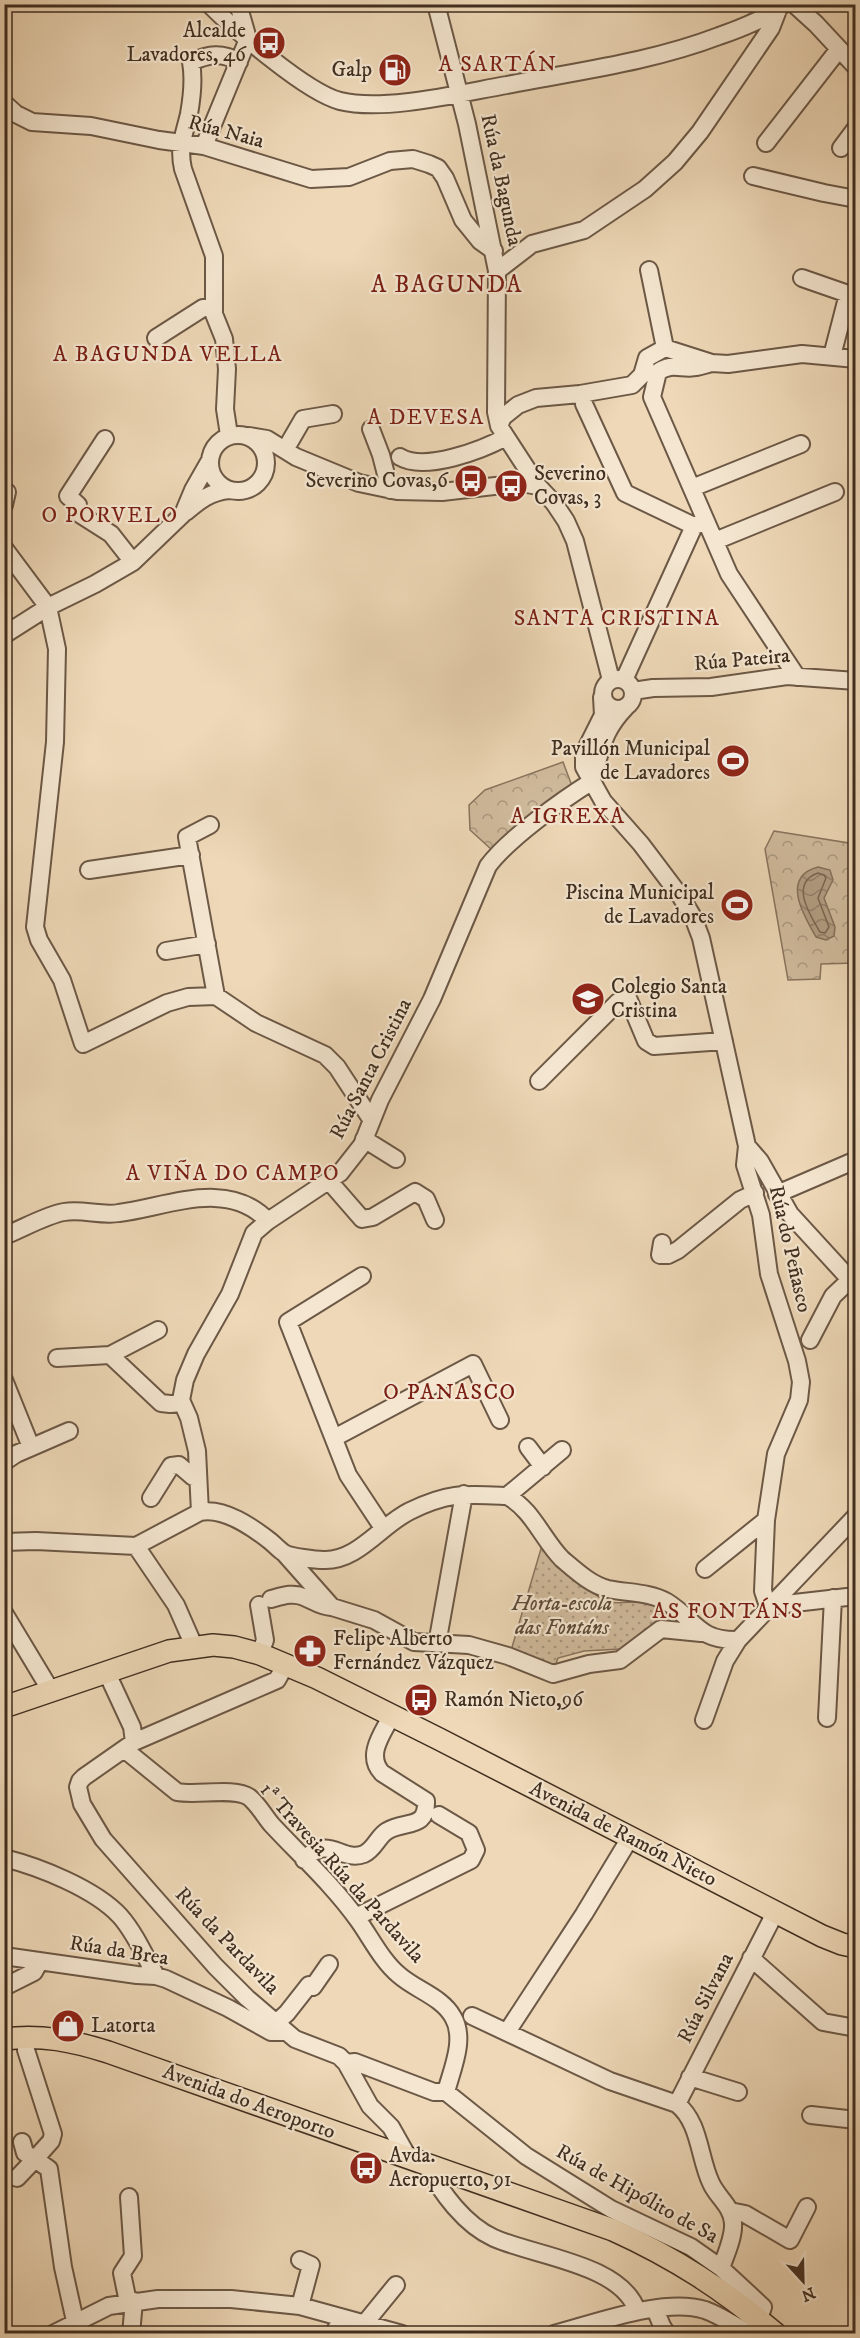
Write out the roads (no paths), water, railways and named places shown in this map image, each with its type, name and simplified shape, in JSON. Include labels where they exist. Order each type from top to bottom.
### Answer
[{"type":"main road","name":"Avenida de Ramón Nieto","points":[[4,1707],[106,1671],[194,1646],[234,1647],[260,1654],[286,1664],[392,1715],[775,1913],[822,1936],[855,1947]]},
{"type":"main road","name":"Avenida do Aeroporto","points":[[15,2038],[59,2039],[108,2052],[602,2227],[637,2241],[708,2280],[755,2326],[776,2334]]},
{"type":"street","points":[[209,4],[248,39],[316,90],[340,101],[383,104],[458,93],[667,54],[729,33],[785,6]]},
{"type":"street","points":[[204,146],[248,39],[238,4]]},
{"type":"street","name":"Rúa da Bagunda","points":[[436,6],[494,250],[497,271],[496,412],[503,432],[538,486],[554,503],[566,521],[575,541],[623,690]]},
{"type":"street","points":[[785,6],[816,24],[855,67]]},
{"type":"street","points":[[497,271],[532,244],[584,230],[645,189],[675,162],[700,132],[785,6]]},
{"type":"street","points":[[766,143],[839,49]]},
{"type":"street","points":[[229,435],[225,409],[227,369],[224,339],[213,307],[214,256],[183,169],[180,142],[189,113],[193,74],[191,62],[217,53],[239,62]]},
{"type":"street","points":[[435,97],[451,63]]},
{"type":"street","name":"Rúa Naia","points":[[4,103],[16,114],[32,123],[91,126],[204,146],[311,179],[349,177],[390,161],[413,159],[438,168],[445,178],[463,220],[480,241],[494,250]]},
{"type":"street","points":[[841,148],[855,128]]},
{"type":"street","points":[[753,176],[824,194],[855,199]]},
{"type":"street","points":[[649,270],[665,348]]},
{"type":"street","points":[[802,278],[848,294],[832,356]]},
{"type":"street","points":[[156,339],[203,308],[213,307]]},
{"type":"street","points":[[400,457],[417,464],[438,461],[503,432],[503,417],[518,405],[536,398],[580,394],[632,385],[642,375],[647,358],[665,348],[712,363],[728,364],[802,354],[855,359]]},
{"type":"street","points":[[591,782],[600,747],[614,720],[623,690],[700,524],[692,488],[652,397],[658,372],[674,365],[695,368],[712,363]]},
{"type":"street","points":[[584,404],[625,493],[700,524],[715,541],[729,574],[797,677]]},
{"type":"street","points":[[266,468],[290,453],[303,419],[333,414]]},
{"type":"street","points":[[371,429],[390,490]]},
{"type":"street","points":[[183,514],[215,445],[229,435],[239,434],[267,439],[290,453],[359,483],[390,490],[417,493],[520,483],[538,486]]},
{"type":"street","points":[[4,635],[48,607],[133,562],[204,497],[216,491],[238,491],[256,484],[266,468],[266,458],[257,441],[249,436]]},
{"type":"street","points":[[105,439],[68,496],[78,505],[78,513],[111,534],[133,562]]},
{"type":"street","points":[[692,488],[801,444]]},
{"type":"street","points":[[209,462],[214,479],[229,490]]},
{"type":"street","points":[[4,492],[7,492],[4,505]]},
{"type":"street","points":[[715,541],[835,492]]},
{"type":"street","points":[[4,548],[48,607],[57,649],[55,742],[35,927],[39,940],[62,980],[83,1044],[167,1004],[188,997],[216,996],[256,1023],[325,1055],[337,1067],[371,1119]]},
{"type":"street","name":"Rúa Pateira","points":[[623,690],[711,687],[768,677],[855,681]]},
{"type":"street","points":[[623,690],[604,687],[603,715],[584,753],[584,767],[603,801],[648,853],[693,917],[701,938],[747,1146],[760,1161],[777,1194],[805,1232],[853,1280],[833,1296],[810,1340]]},
{"type":"street","points":[[602,697],[607,706],[622,709],[623,690]]},
{"type":"street","name":"Rúa Santa Cristina","points":[[182,1403],[185,1380],[196,1354],[230,1294],[254,1233],[268,1221],[340,1173],[362,1145],[371,1119],[432,999],[488,866],[502,851],[555,807],[591,782]]},
{"type":"street","points":[[210,825],[188,837],[216,996]]},
{"type":"street","points":[[89,870],[191,855]]},
{"type":"street","points":[[166,951],[207,944]]},
{"type":"street","points":[[539,1081],[618,1002],[628,998],[646,1041],[654,1047],[724,1041]]},
{"type":"street","points":[[364,1139],[396,1159]]},
{"type":"street","name":"Rúa do Peñasco","points":[[747,1146],[745,1165],[760,1215],[769,1274],[797,1361],[801,1382],[799,1400],[776,1454],[766,1520],[763,1591],[768,1606]]},
{"type":"street","points":[[777,1194],[855,1160]]},
{"type":"street","points":[[329,1181],[363,1220],[415,1192],[426,1199],[435,1220]]},
{"type":"street","points":[[662,1243],[660,1255],[668,1255],[678,1250],[740,1200],[755,1193]]},
{"type":"street","points":[[4,1236],[63,1212],[90,1211],[116,1214],[187,1198],[216,1198],[243,1204],[268,1221]]},
{"type":"street","points":[[362,1276],[288,1322],[348,1475],[383,1528]]},
{"type":"street","points":[[57,1358],[110,1355],[159,1330]]},
{"type":"street","points":[[110,1355],[161,1402],[182,1403],[189,1418],[197,1451],[200,1512]]},
{"type":"street","points":[[334,1438],[473,1364],[500,1420]]},
{"type":"street","points":[[4,1380],[31,1447]]},
{"type":"street","points":[[4,1462],[31,1447],[69,1431]]},
{"type":"street","points":[[528,1447],[543,1467]]},
{"type":"street","points":[[507,1496],[562,1450]]},
{"type":"street","points":[[151,1498],[171,1466],[179,1465],[193,1477],[198,1476]]},
{"type":"street","points":[[285,1554],[324,1560],[338,1559],[353,1552],[408,1512],[437,1499],[454,1494],[507,1496],[514,1500],[561,1558],[590,1581],[606,1588],[650,1596],[667,1602],[702,1633]]},
{"type":"street","points":[[437,1644],[464,1494]]},
{"type":"street","points":[[4,1542],[36,1540],[136,1546],[208,1510],[249,1525],[285,1554],[332,1607]]},
{"type":"street","points":[[704,1719],[725,1661],[738,1640],[855,1516]]},
{"type":"street","points":[[705,1569],[766,1520]]},
{"type":"street","points":[[136,1546],[176,1605],[194,1646]]},
{"type":"street","points":[[260,1654],[265,1640],[265,1602],[289,1594],[304,1596],[319,1606],[332,1607],[374,1620],[414,1642],[469,1646],[507,1656],[553,1674],[590,1664],[620,1660],[661,1629],[702,1633],[728,1640],[738,1640]]},
{"type":"street","points":[[768,1606],[855,1596]]},
{"type":"street","points":[[826,1718],[833,1598]]},
{"type":"street","points":[[5,1613],[51,1691]]},
{"type":"street","name":"Rúa da Pardavila","points":[[286,1664],[277,1680],[129,1745],[80,1781],[79,1794],[86,1812],[103,1839],[215,1966],[295,2039],[339,2056],[346,2063]]},
{"type":"street","points":[[106,1671],[132,1727],[129,1745]]},
{"type":"street","points":[[304,1860],[313,1850],[325,1848],[348,1854],[363,1854],[372,1848],[385,1832],[414,1823],[424,1817],[427,1811],[426,1801],[381,1773],[376,1767],[374,1749],[392,1715]]},
{"type":"street","name":"1ª Travesia Rúa da Pardavila","points":[[129,1745],[177,1792],[186,1794],[240,1793],[248,1797],[356,1917],[391,1968],[438,2001],[453,2016],[459,2032],[455,2061],[446,2092]]},
{"type":"street","points":[[356,1917],[471,1860],[476,1850],[468,1833],[439,1815]]},
{"type":"street","points":[[507,2032],[584,1914],[630,1838]]},
{"type":"street","points":[[4,1858],[52,1872],[101,1901],[120,1916],[156,1976]]},
{"type":"street","name":"Rúa Silvana","points":[[677,2104],[775,1913]]},
{"type":"street","name":"Rúa da Brea","points":[[4,1956],[156,1976],[228,2008],[271,2032],[281,2028]]},
{"type":"street","points":[[751,1958],[823,2022],[855,2028]]},
{"type":"street","points":[[4,1987],[34,1972],[40,1961]]},
{"type":"street","points":[[281,2028],[287,2013],[309,1985],[313,1987],[329,1964]]},
{"type":"street","points":[[472,2016],[610,2081],[677,2104],[686,2111],[702,2150],[711,2184],[730,2211],[732,2233],[721,2268]]},
{"type":"street","points":[[15,2038],[26,2050],[52,2134],[51,2141],[17,2178]]},
{"type":"street","name":"Rúa de Hipólito de Sa","points":[[346,2063],[355,2062],[435,2092],[446,2092],[526,2156],[611,2209],[691,2247],[721,2268],[763,2307],[755,2326]]},
{"type":"street","points":[[346,2063],[370,2106],[391,2127],[441,2190],[476,2226],[493,2238],[585,2267],[621,2288],[635,2304],[637,2311]]},
{"type":"street","points":[[690,2077],[738,2092]]},
{"type":"street","points":[[812,2115],[855,2120]]},
{"type":"street","points":[[22,2142],[25,2153],[49,2169],[63,2267],[75,2321]]},
{"type":"street","points":[[129,2197],[133,2256],[122,2272],[131,2302],[131,2334]]},
{"type":"street","points":[[730,2211],[745,2214],[790,2240],[807,2207]]},
{"type":"street","points":[[300,2260],[311,2265],[300,2306]]},
{"type":"street","points":[[365,2323],[396,2285]]},
{"type":"street","points":[[53,2334],[109,2306],[131,2302],[231,2299],[300,2306],[402,2334]]},
{"type":"street","points":[[564,2332],[637,2311],[689,2307],[755,2326]]},
{"type":"street","points":[[655,2309],[668,2334]]},
{"type":"street","points":[[333,2334],[343,2318]]},
{"type":"water","points":[[818,867],[830,870],[833,880],[824,898],[835,927],[834,936],[826,940],[816,937],[798,898],[800,879],[807,872]]},
{"type":"place","name":"Alcalde Lavadores, 46","points":[[269,43]]},
{"type":"place","name":"Galp","points":[[395,70]]},
{"type":"place","name":"Severino Covas,6","points":[[471,481]]},
{"type":"place","name":"Severino Covas, 3","points":[[511,486]]},
{"type":"place","name":"Pavillón Municipal de Lavadores","points":[[733,761]]},
{"type":"place","name":"Piscina Municipal de Lavadores","points":[[737,905]]},
{"type":"place","name":"Colegio Santa Cristina","points":[[588,999]]},
{"type":"place","name":"Felipe Alberto Fernández Vázquez","points":[[310,1651]]},
{"type":"place","name":"Ramón Nieto,96","points":[[421,1700]]},
{"type":"place","name":"Latorta","points":[[68,2026]]},
{"type":"place","name":"Avda. Aeropuerto, 91","points":[[366,2168]]},
{"type":"district","name":"A SARTÁN","points":[[498,64]]},
{"type":"district","name":"A BAGUNDA","points":[[447,285]]},
{"type":"district","name":"A BAGUNDA VELLA","points":[[168,354]]},
{"type":"district","name":"A DEVESA","points":[[426,417]]},
{"type":"district","name":"O PORVELO","points":[[110,515]]},
{"type":"district","name":"SANTA CRISTINA","points":[[617,618]]},
{"type":"district","name":"A IGREXA","points":[[568,816]]},
{"type":"district","name":"A VIÑA DO CAMPO","points":[[233,1173]]},
{"type":"district","name":"O PANASCO","points":[[450,1392]]},
{"type":"district","name":"AS FONTÁNS","points":[[728,1611]]},
{"type":"park label","name":"Horta-escola das Fontáns","points":[[562,1616]]}]
